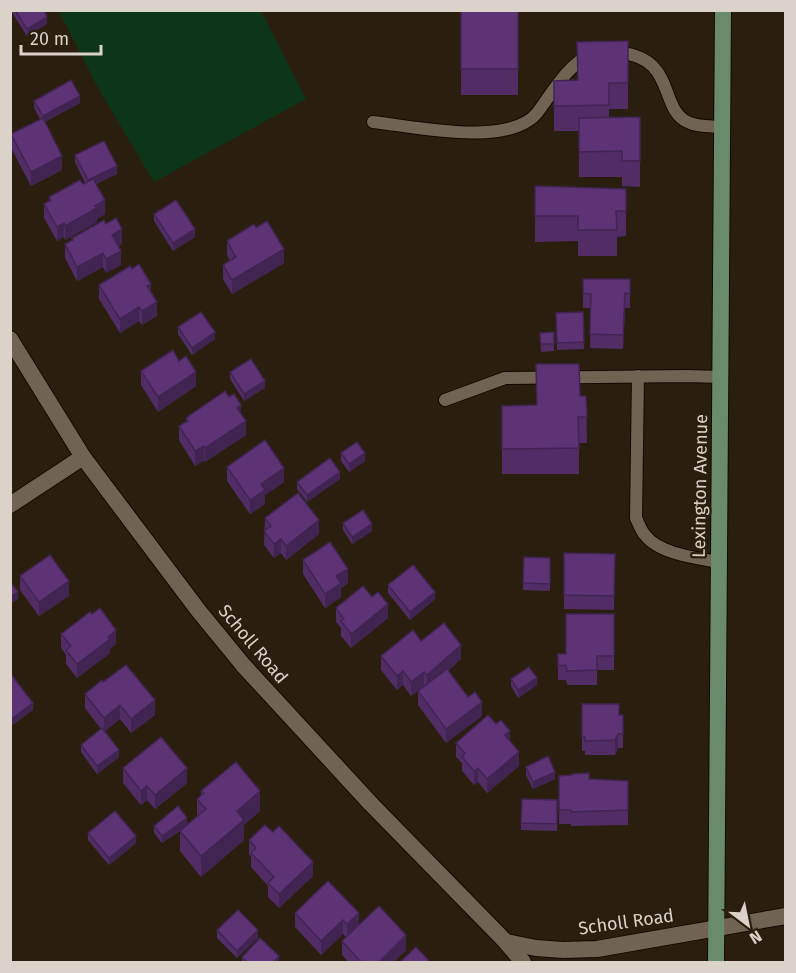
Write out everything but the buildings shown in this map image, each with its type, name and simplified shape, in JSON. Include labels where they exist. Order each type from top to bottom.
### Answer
[{"type":"main road","name":"Lexington Avenue","points":[[716,963],[723,10]]},
{"type":"street","name":"Scholl Road","points":[[10,339],[82,457],[198,610],[243,665],[370,804],[506,942],[523,963]]},
{"type":"street","points":[[10,505],[82,457]]},
{"type":"street","name":"Scholl Road","points":[[506,942],[536,948],[597,949],[786,916]]},
{"type":"lane","points":[[373,122],[476,134],[512,129],[535,116],[558,84],[582,58],[600,52],[631,53],[644,59],[659,73],[676,112],[690,123],[722,128]]},
{"type":"lane","points":[[638,376],[636,518],[645,535],[656,545],[683,556],[719,562]]},
{"type":"lane","points":[[445,400],[505,378],[721,377]]},
{"type":"green space","points":[[59,11],[261,11],[306,99],[154,182],[97,86]]}]
